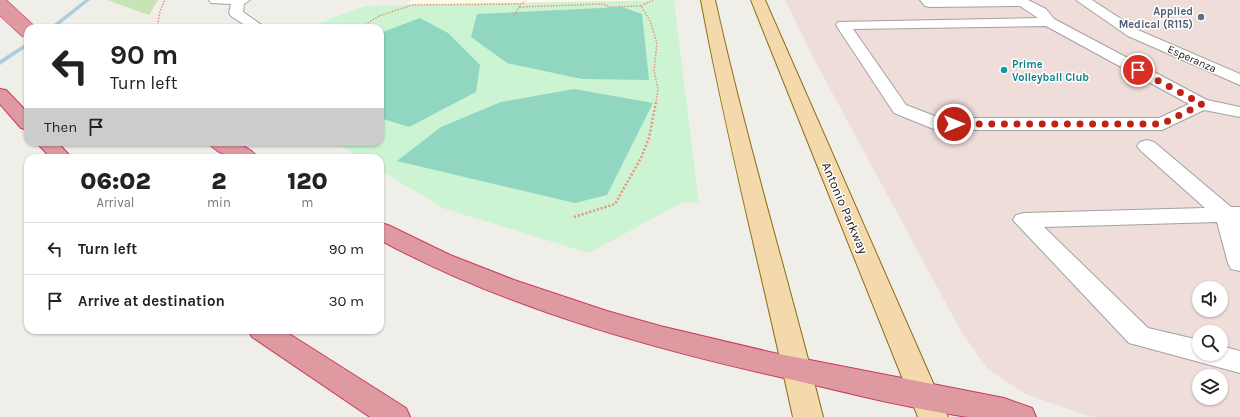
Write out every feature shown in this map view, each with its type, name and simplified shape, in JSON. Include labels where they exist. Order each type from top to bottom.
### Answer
[{"type":"highway","points":[[0,5],[24,27]]},
{"type":"highway","points":[[0,94],[24,120]]},
{"type":"highway","points":[[50,146],[58,154]]},
{"type":"highway","points":[[226,146],[240,154]]},
{"type":"highway","points":[[384,232],[482,279],[601,320],[700,348],[797,371],[928,406],[1004,411],[1021,417]]},
{"type":"highway","points":[[268,334],[395,417]]},
{"type":"main road","points":[[708,0],[724,75],[808,417]]},
{"type":"main road","name":"Antonio Parkway","points":[[758,0],[928,406]]},
{"type":"street","points":[[230,0],[236,13],[253,24]]},
{"type":"street","points":[[927,0],[930,3],[1022,2],[1041,12],[1049,22],[1202,104],[1240,112]]},
{"type":"street","name":"Esperanza","points":[[1083,0],[1133,33],[1240,80]]},
{"type":"street","points":[[1049,22],[843,25],[900,109],[938,124],[1162,124],[1202,104]]},
{"type":"street","points":[[1146,146],[1233,215],[1240,263]]},
{"type":"street","points":[[1192,349],[1139,336],[1024,220],[1233,215]]},
{"type":"street","points":[[1228,359],[1240,362]]},
{"type":"path","points":[[158,24],[160,11],[165,0]]},
{"type":"path","points":[[366,24],[379,16],[412,5],[597,4],[610,7],[641,6],[654,0]]},
{"type":"path","points":[[514,15],[525,2]]},
{"type":"path","points":[[574,217],[615,204],[649,138],[652,117],[658,100],[658,89],[654,70],[657,43],[650,21],[641,6]]},
{"type":"shaded area","points":[[411,0],[674,0],[408,4]]},
{"type":"shaded area","points":[[785,0],[1240,0],[1240,417],[1092,417],[1025,394],[988,369],[962,333],[815,61]]},
{"type":"green space","points":[[107,0],[158,0],[149,15]]},
{"type":"green space","points":[[674,0],[699,203],[683,202],[589,253],[443,208],[384,172],[384,154],[354,154],[341,146],[384,146],[384,24],[317,24],[365,6]]},
{"type":"green space","points":[[622,7],[642,14],[649,80],[582,79],[507,63],[471,37],[477,14]]},
{"type":"green space","points":[[420,18],[448,33],[480,65],[476,92],[409,127],[384,119],[384,32]]},
{"type":"green space","points":[[574,89],[653,103],[607,195],[575,203],[397,161],[441,127],[501,102]]},
{"type":"waterway","points":[[57,24],[88,0]]},
{"type":"waterway","points":[[0,63],[24,47]]},
{"type":"place","name":"Applied Medical (R115)","points":[[1201,17]]},
{"type":"place","name":"Prime Volleyball Club","points":[[1004,70]]},
{"type":"route","points":[[954,124],[1162,124],[1202,104],[1138,70]]}]
